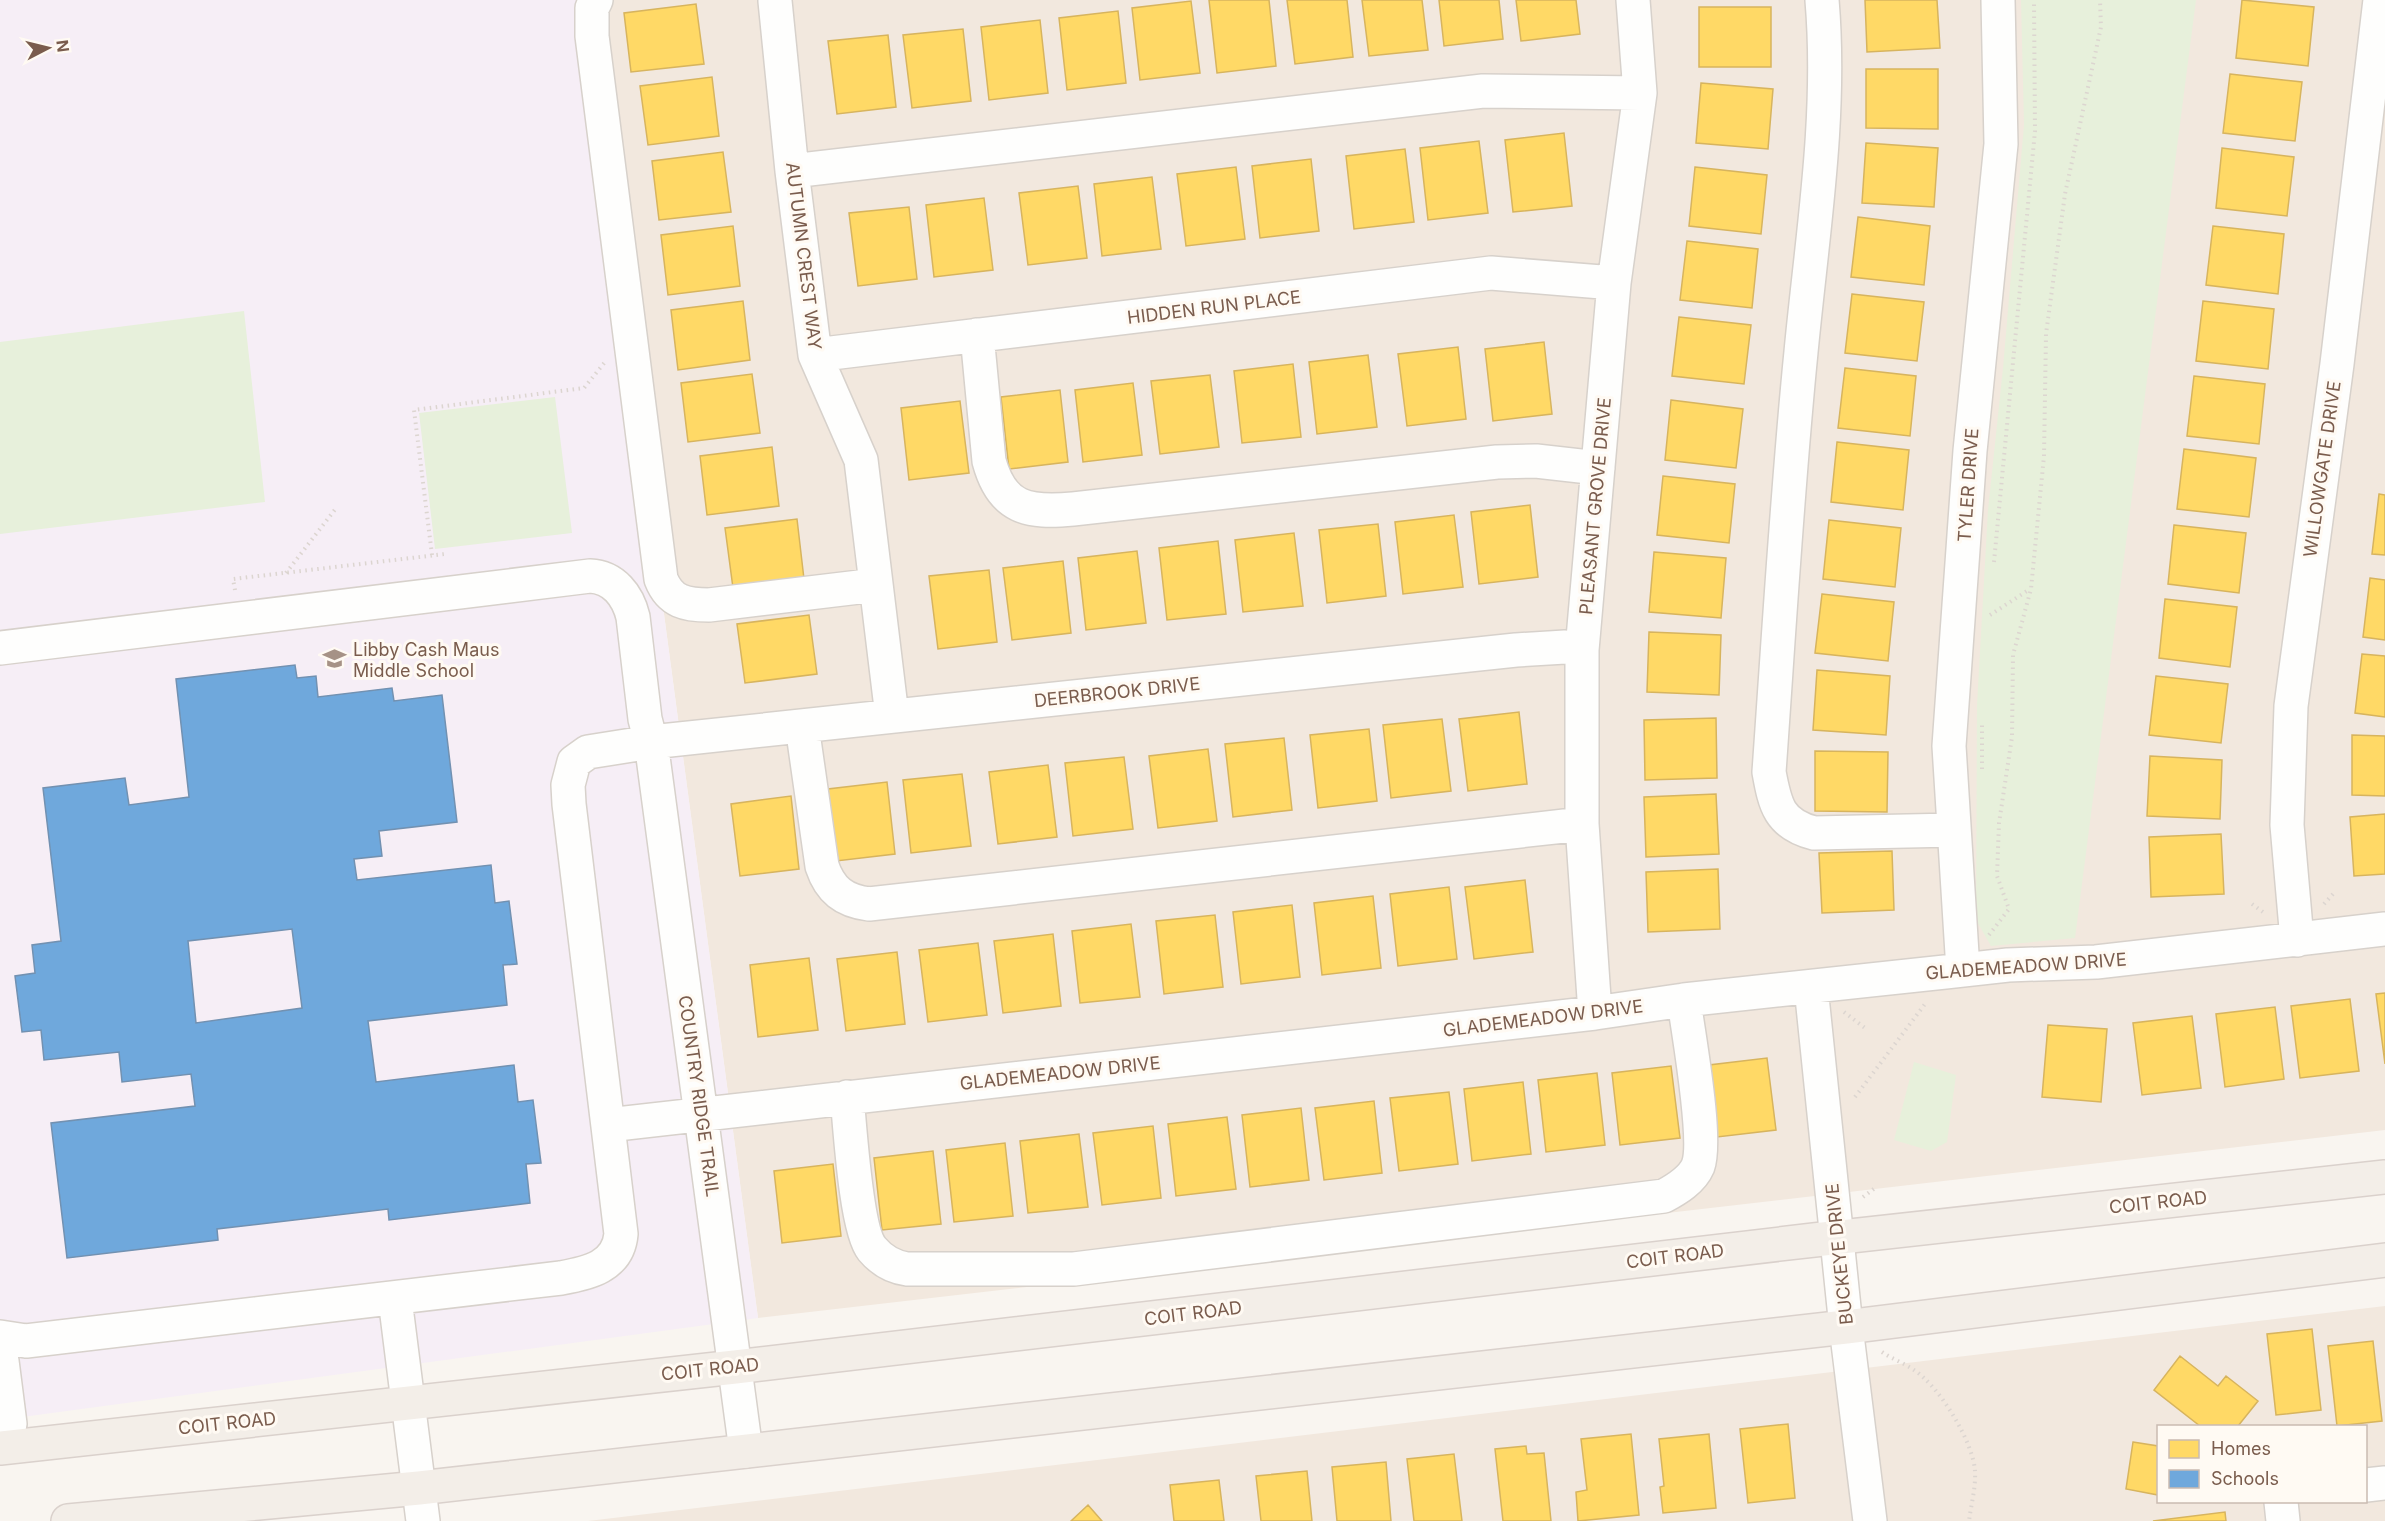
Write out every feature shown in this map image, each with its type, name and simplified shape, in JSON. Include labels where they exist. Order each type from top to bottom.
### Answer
[{"type":"main road","name":"COIT ROAD","points":[[0,1449],[735,1367],[1838,1238],[2385,1177]]},
{"type":"main road","points":[[68,1521],[419,1488],[1846,1327],[2385,1260]]},
{"type":"street","points":[[596,0],[592,8],[591,36],[661,579],[665,589],[674,598],[688,605],[709,605],[876,585]]},
{"type":"street","name":"AUTUMN CREST WAY","points":[[773,0],[815,355],[861,460],[892,716]]},
{"type":"street","name":"PLEASANT GROVE DRIVE","points":[[1595,1013],[1582,824],[1582,650],[1614,283],[1640,93],[1633,0]]},
{"type":"street","points":[[1822,0],[1825,35],[1822,130],[1790,468],[1769,772],[1774,799],[1781,813],[1799,829],[1814,833],[1954,830]]},
{"type":"street","name":"TYLER DRIVE","points":[[1963,970],[1949,746],[1970,451],[2001,144],[1998,0]]},
{"type":"street","name":"WILLOWGATE DRIVE","points":[[2297,940],[2287,825],[2291,706],[2337,364],[2380,0]]},
{"type":"street","points":[[792,171],[1483,91],[1640,93]]},
{"type":"street","name":"HIDDEN RUN PLACE","points":[[815,355],[1491,273],[1614,283]]},
{"type":"street","points":[[976,335],[989,461],[1004,494],[1017,505],[1033,510],[1047,512],[1497,462],[1536,461],[1598,468]]},
{"type":"street","name":"COUNTRY RIDGE TRAIL","points":[[0,648],[595,576],[617,587],[630,606],[645,719],[651,742],[747,1451]]},
{"type":"street","name":"DEERBROOK DRIVE","points":[[608,1125],[568,785],[574,762],[588,752],[651,742],[1516,650],[1565,647],[1582,650]]},
{"type":"street","points":[[802,726],[822,866],[826,877],[838,893],[857,903],[869,904],[1582,824]]},
{"type":"street","name":"GLADEMEADOW DRIVE","points":[[608,1125],[1595,1013],[1684,1000],[2008,965],[2096,962],[2385,929]]},
{"type":"street","name":"BUCKEYE DRIVE","points":[[1812,987],[1846,1327],[1870,1521]]},
{"type":"street","points":[[847,1097],[859,1211],[864,1231],[871,1249],[891,1266],[908,1269],[1074,1269],[1664,1196],[1691,1177],[1701,1156],[1698,1108],[1684,1000]]},
{"type":"street","points":[[0,1337],[26,1341],[395,1299],[585,1273],[609,1261],[617,1250],[621,1234],[608,1125]]},
{"type":"street","points":[[395,1299],[423,1521]]},
{"type":"street","points":[[0,1358],[10,1424],[0,1437]]},
{"type":"street","points":[[2367,1485],[2385,1483]]},
{"type":"street","points":[[2281,1503],[2283,1521]]},
{"type":"path","points":[[1994,564],[2035,131],[2034,0]]},
{"type":"path","points":[[1988,921],[1995,928],[2009,909],[1997,876],[2000,823],[2012,737],[2013,655],[2031,589],[2044,456],[2046,334],[2065,194],[2101,27],[2100,0]]},
{"type":"path","points":[[432,555],[414,410],[584,388],[606,361]]},
{"type":"path","points":[[285,573],[337,507]]},
{"type":"path","points":[[233,579],[445,554]]},
{"type":"path","points":[[1990,615],[2031,589]]},
{"type":"path","points":[[1989,627],[1990,605]]},
{"type":"path","points":[[1982,780],[1983,715]]},
{"type":"path","points":[[2319,909],[2333,894]]},
{"type":"path","points":[[2252,904],[2268,916]]},
{"type":"path","points":[[1855,1097],[1926,1004]]},
{"type":"path","points":[[1838,1007],[1865,1028]]},
{"type":"path","points":[[1863,1197],[1875,1188]]},
{"type":"path","points":[[1876,1349],[1916,1371],[1943,1400],[1961,1429],[1972,1453],[1975,1472],[1969,1521]]},
{"type":"shaded area","name":"Libby Cash Maus Middle School","points":[[0,0],[582,0],[758,1318],[0,1420]]},
{"type":"shaded area","points":[[582,0],[2385,0],[2385,1130],[758,1318]]},
{"type":"shaded area","points":[[2385,1306],[2385,1521],[588,1521]]},
{"type":"green space","points":[[2021,0],[2196,0],[2075,938],[1991,946],[1976,920],[1977,705],[1988,510],[2024,125]]},
{"type":"green space","points":[[244,311],[265,502],[0,534],[0,342]]},
{"type":"green space","points":[[555,397],[572,533],[435,549],[419,413]]},
{"type":"green space","points":[[1914,1062],[1956,1075],[1947,1142],[1931,1151],[1894,1140]]},
{"type":"building: Homes","points":[[1209,0],[1269,0],[1276,66],[1217,73]]},
{"type":"building: Homes","points":[[1287,0],[1347,0],[1353,57],[1295,64]]},
{"type":"building: Homes","points":[[1362,0],[1422,0],[1428,50],[1369,56]]},
{"type":"building: Homes","points":[[1439,0],[1499,0],[1503,39],[1444,46]]},
{"type":"building: Homes","points":[[1516,0],[1576,0],[1580,34],[1521,41]]},
{"type":"building: Homes","points":[[1865,0],[1937,0],[1940,48],[1867,52]]},
{"type":"building: Homes","points":[[2242,0],[2314,7],[2308,66],[2236,58]]},
{"type":"building: Homes","points":[[1191,1],[1200,73],[1140,80],[1132,8]]},
{"type":"building: Homes","points":[[696,4],[704,64],[631,72],[624,13]]},
{"type":"building: Homes","points":[[1699,7],[1771,7],[1771,67],[1699,67]]},
{"type":"building: Homes","points":[[1118,11],[1126,83],[1067,90],[1059,18]]},
{"type":"building: Homes","points":[[1040,20],[1048,93],[989,100],[981,27]]},
{"type":"building: Homes","points":[[963,29],[971,101],[912,108],[903,35]]},
{"type":"building: Homes","points":[[888,35],[896,107],[837,114],[828,41]]},
{"type":"building: Homes","points":[[1866,69],[1938,69],[1938,129],[1866,128]]},
{"type":"building: Homes","points":[[2230,74],[2302,82],[2295,141],[2223,133]]},
{"type":"building: Homes","points":[[712,77],[719,136],[648,145],[640,86]]},
{"type":"building: Homes","points":[[1701,83],[1773,89],[1768,149],[1696,143]]},
{"type":"building: Homes","points":[[1564,133],[1572,206],[1513,212],[1505,140]]},
{"type":"building: Homes","points":[[1479,141],[1488,213],[1428,220],[1420,148]]},
{"type":"building: Homes","points":[[1866,143],[1938,148],[1934,207],[1862,203]]},
{"type":"building: Homes","points":[[2222,148],[2294,157],[2287,216],[2216,208]]},
{"type":"building: Homes","points":[[1405,149],[1414,222],[1354,229],[1346,156]]},
{"type":"building: Homes","points":[[723,152],[731,212],[659,220],[652,161]]},
{"type":"building: Homes","points":[[1311,159],[1319,231],[1260,238],[1252,166]]},
{"type":"building: Homes","points":[[1236,167],[1245,239],[1186,246],[1177,174]]},
{"type":"building: Homes","points":[[1695,167],[1767,175],[1761,234],[1689,226]]},
{"type":"building: Homes","points":[[1152,177],[1161,249],[1102,256],[1094,184]]},
{"type":"building: Homes","points":[[1078,186],[1087,258],[1028,265],[1019,193]]},
{"type":"building: Homes","points":[[984,198],[993,270],[934,277],[926,205]]},
{"type":"building: Homes","points":[[909,207],[917,279],[858,286],[849,213]]},
{"type":"building: Homes","points":[[1858,217],[1930,226],[1924,285],[1851,277]]},
{"type":"building: Homes","points":[[733,226],[740,286],[668,295],[661,235]]},
{"type":"building: Homes","points":[[2213,226],[2284,234],[2278,294],[2206,285]]},
{"type":"building: Homes","points":[[1687,241],[1758,249],[1752,308],[1680,300]]},
{"type":"building: Homes","points":[[1852,294],[1924,302],[1917,361],[1845,353]]},
{"type":"building: Homes","points":[[743,301],[750,360],[678,370],[671,310]]},
{"type":"building: Homes","points":[[2203,301],[2274,309],[2268,369],[2196,361]]},
{"type":"building: Homes","points":[[1679,317],[1751,325],[1744,384],[1672,376]]},
{"type":"building: Homes","points":[[1544,342],[1552,414],[1493,421],[1485,349]]},
{"type":"building: Homes","points":[[1458,347],[1466,419],[1407,426],[1398,354]]},
{"type":"building: Homes","points":[[1368,355],[1377,427],[1317,434],[1309,362]]},
{"type":"building: Homes","points":[[1293,364],[1301,437],[1242,443],[1234,371]]},
{"type":"building: Homes","points":[[1845,368],[1916,376],[1910,436],[1838,428]]},
{"type":"building: Homes","points":[[752,374],[760,433],[688,442],[681,383]]},
{"type":"building: Homes","points":[[1210,375],[1219,447],[1160,454],[1151,381]]},
{"type":"building: Homes","points":[[2194,376],[2265,384],[2259,444],[2187,436]]},
{"type":"building: Homes","points":[[1133,383],[1142,455],[1083,462],[1075,390]]},
{"type":"building: Homes","points":[[1060,390],[1068,462],[1009,469],[1001,397]]},
{"type":"building: Homes","points":[[1671,400],[1743,409],[1736,468],[1665,460]]},
{"type":"building: Homes","points":[[960,401],[969,473],[909,480],[901,408]]},
{"type":"building: Homes","points":[[1837,442],[1909,450],[1903,510],[1831,502]]},
{"type":"building: Homes","points":[[772,447],[779,506],[707,515],[700,456]]},
{"type":"building: Homes","points":[[2184,449],[2256,458],[2249,517],[2177,509]]},
{"type":"building: Homes","points":[[1663,476],[1735,484],[1729,543],[1657,535]]},
{"type":"building: Homes","points":[[2379,494],[2385,495],[2385,555],[2372,554]]},
{"type":"building: Homes","points":[[1530,505],[1538,577],[1479,584],[1471,512]]},
{"type":"building: Homes","points":[[1454,515],[1463,587],[1403,594],[1395,522]]},
{"type":"building: Homes","points":[[797,519],[804,579],[733,588],[725,528]]},
{"type":"building: Homes","points":[[1829,520],[1901,528],[1895,587],[1823,579]]},
{"type":"building: Homes","points":[[1378,524],[1386,596],[1327,603],[1319,530]]},
{"type":"building: Homes","points":[[2174,525],[2246,533],[2239,593],[2168,584]]},
{"type":"building: Homes","points":[[1294,533],[1303,606],[1243,612],[1235,540]]},
{"type":"building: Homes","points":[[1218,541],[1226,614],[1167,620],[1159,548]]},
{"type":"building: Homes","points":[[1137,551],[1146,623],[1086,630],[1078,558]]},
{"type":"building: Homes","points":[[1654,552],[1726,558],[1721,618],[1649,612]]},
{"type":"building: Homes","points":[[1063,561],[1071,633],[1012,640],[1003,568]]},
{"type":"building: Homes","points":[[989,570],[997,642],[938,649],[929,576]]},
{"type":"building: Homes","points":[[2370,578],[2385,580],[2385,640],[2363,637]]},
{"type":"building: Homes","points":[[1822,594],[1894,602],[1888,661],[1815,653]]},
{"type":"building: Homes","points":[[2165,599],[2237,607],[2230,667],[2159,658]]},
{"type":"building: Homes","points":[[809,615],[817,674],[745,683],[737,624]]},
{"type":"building: Homes","points":[[1649,632],[1721,635],[1719,695],[1647,692]]},
{"type":"building: Homes","points":[[2362,654],[2385,656],[2385,717],[2355,713]]},
{"type":"building: Homes","points":[[1817,670],[1890,676],[1886,735],[1813,730]]},
{"type":"building: Homes","points":[[2156,676],[2228,684],[2221,743],[2149,735]]},
{"type":"building: Homes","points":[[1519,712],[1527,784],[1468,791],[1459,719]]},
{"type":"building: Homes","points":[[1716,718],[1717,778],[1645,780],[1644,720]]},
{"type":"building: Homes","points":[[1442,719],[1451,791],[1391,798],[1383,725]]},
{"type":"building: Homes","points":[[1369,729],[1377,801],[1318,808],[1310,735]]},
{"type":"building: Homes","points":[[2352,735],[2385,736],[2385,796],[2352,795]]},
{"type":"building: Homes","points":[[1284,738],[1292,810],[1233,817],[1225,744]]},
{"type":"building: Homes","points":[[1208,749],[1217,821],[1158,828],[1149,756]]},
{"type":"building: Homes","points":[[1815,751],[1888,752],[1887,812],[1815,811]]},
{"type":"building: Homes","points":[[2150,756],[2222,760],[2220,819],[2147,816]]},
{"type":"building: Homes","points":[[1124,757],[1133,829],[1073,836],[1065,763]]},
{"type":"building: Homes","points":[[1048,765],[1057,837],[998,844],[989,772]]},
{"type":"building: Homes","points":[[962,774],[971,846],[911,853],[903,780]]},
{"type":"building: Homes","points":[[887,782],[895,854],[836,861],[828,789]]},
{"type":"building: Homes","points":[[1716,794],[1719,854],[1646,857],[1644,797]]},
{"type":"building: Homes","points":[[791,796],[799,869],[740,876],[731,804]]},
{"type":"building: Homes","points":[[2385,814],[2385,874],[2354,876],[2350,817]]},
{"type":"building: Homes","points":[[2221,834],[2224,894],[2151,897],[2149,837]]},
{"type":"building: Homes","points":[[1892,851],[1894,910],[1822,913],[1819,853]]},
{"type":"building: Homes","points":[[1718,869],[1720,929],[1648,932],[1646,872]]},
{"type":"building: Homes","points":[[1525,880],[1533,952],[1474,959],[1465,887]]},
{"type":"building: Homes","points":[[1449,887],[1457,959],[1398,966],[1390,894]]},
{"type":"building: Homes","points":[[1373,896],[1381,968],[1322,975],[1314,903]]},
{"type":"building: Homes","points":[[1292,905],[1300,977],[1241,984],[1233,912]]},
{"type":"building: Homes","points":[[1215,915],[1223,987],[1164,994],[1156,921]]},
{"type":"building: Homes","points":[[1131,924],[1140,997],[1080,1003],[1072,931]]},
{"type":"building: Homes","points":[[1053,934],[1061,1006],[1003,1013],[994,941]]},
{"type":"building: Homes","points":[[978,943],[987,1015],[928,1022],[919,950]]},
{"type":"building: Homes","points":[[897,952],[905,1024],[846,1031],[837,959]]},
{"type":"building: Homes","points":[[809,958],[818,1030],[758,1037],[750,965]]},
{"type":"building: Homes","points":[[2385,993],[2385,1064],[2376,994]]},
{"type":"building: Homes","points":[[2350,999],[2359,1071],[2300,1078],[2291,1006]]},
{"type":"building: Homes","points":[[2275,1007],[2284,1079],[2225,1087],[2216,1014]]},
{"type":"building: Homes","points":[[2192,1016],[2201,1088],[2142,1095],[2133,1023]]},
{"type":"building: Homes","points":[[2048,1025],[2107,1029],[2101,1102],[2042,1097]]},
{"type":"building: Homes","points":[[1767,1058],[1776,1130],[1717,1137],[1709,1065]]},
{"type":"building: Homes","points":[[1671,1066],[1680,1138],[1620,1145],[1612,1073]]},
{"type":"building: Homes","points":[[1597,1073],[1605,1145],[1546,1152],[1538,1080]]},
{"type":"building: Homes","points":[[1523,1082],[1531,1154],[1472,1161],[1464,1089]]},
{"type":"building: Homes","points":[[1449,1092],[1458,1164],[1399,1171],[1390,1098]]},
{"type":"building: Homes","points":[[1374,1101],[1382,1173],[1324,1180],[1315,1108]]},
{"type":"building: Homes","points":[[1301,1108],[1309,1180],[1250,1187],[1242,1115]]},
{"type":"building: Homes","points":[[1227,1117],[1236,1189],[1176,1196],[1168,1124]]},
{"type":"building: Homes","points":[[1153,1126],[1161,1198],[1102,1205],[1093,1133]]},
{"type":"building: Homes","points":[[1079,1134],[1088,1207],[1028,1213],[1020,1141]]},
{"type":"building: Homes","points":[[1005,1143],[1013,1216],[954,1222],[946,1150]]},
{"type":"building: Homes","points":[[933,1151],[941,1224],[882,1230],[874,1158]]},
{"type":"building: Homes","points":[[833,1164],[841,1236],[782,1243],[774,1171]]},
{"type":"building: Homes","points":[[2312,1329],[2321,1410],[2276,1415],[2267,1334]]},
{"type":"building: Homes","points":[[2373,1341],[2382,1421],[2337,1425],[2328,1346]]},
{"type":"building: Homes","points":[[2180,1356],[2218,1386],[2226,1376],[2258,1401],[2239,1425],[2199,1425],[2154,1390]]},
{"type":"building: Homes","points":[[1788,1424],[1795,1498],[1748,1503],[1740,1429]]},
{"type":"building: Homes","points":[[1631,1434],[1639,1515],[1578,1521],[1576,1492],[1587,1490],[1581,1439]]},
{"type":"building: Homes","points":[[1709,1434],[1716,1508],[1663,1513],[1660,1487],[1664,1486],[1659,1439]]},
{"type":"building: Homes","points":[[2133,1442],[2157,1446],[2157,1495],[2126,1489]]},
{"type":"building: Homes","points":[[1526,1446],[1527,1454],[1544,1453],[1551,1521],[1503,1521],[1495,1449]]},
{"type":"building: Homes","points":[[1454,1454],[1462,1521],[1414,1521],[1407,1459]]},
{"type":"building: Homes","points":[[1386,1462],[1391,1521],[1337,1521],[1332,1467]]},
{"type":"building: Homes","points":[[1307,1471],[1312,1521],[1261,1521],[1256,1476]]},
{"type":"building: Homes","points":[[1219,1480],[1224,1521],[1174,1521],[1170,1485]]},
{"type":"building: Homes","points":[[1088,1505],[1102,1521],[1071,1521]]},
{"type":"building: Homes","points":[[2225,1512],[2226,1521],[2153,1521]]},
{"type":"building: Schools","points":[[295,665],[297,678],[316,676],[318,697],[392,688],[394,701],[442,695],[457,822],[379,831],[382,856],[354,859],[357,880],[491,865],[495,903],[509,901],[517,964],[503,965],[507,1005],[368,1021],[376,1082],[514,1065],[518,1102],[533,1100],[541,1163],[526,1164],[530,1203],[389,1220],[388,1209],[217,1229],[218,1240],[67,1258],[51,1123],[195,1106],[191,1074],[122,1082],[119,1052],[44,1060],[41,1030],[22,1032],[15,976],[35,973],[32,945],[61,941],[43,788],[125,778],[129,805],[189,797],[176,679]],"holes":[[[292,929],[302,1008],[196,1023],[188,941]]]},
{"type":"place","name":"Libby Cash Maus Middle School","points":[[335,659]]}]
